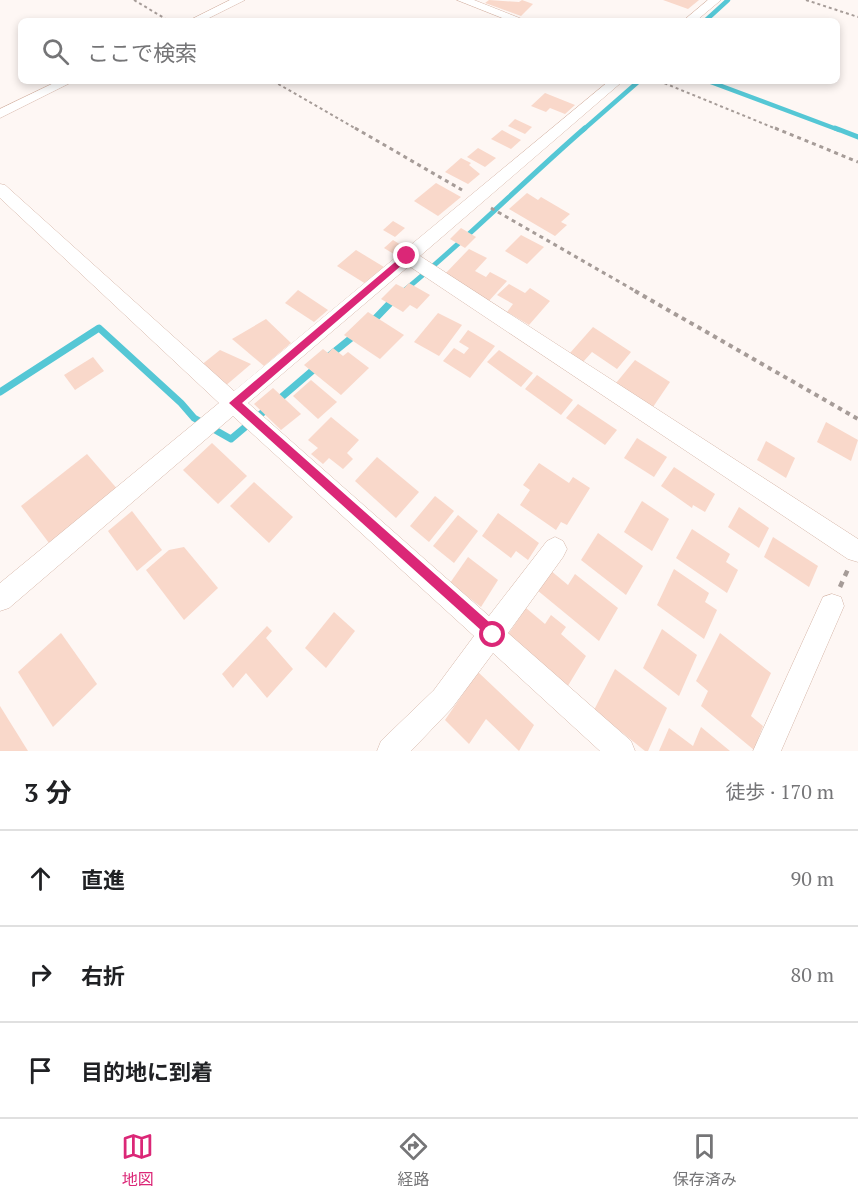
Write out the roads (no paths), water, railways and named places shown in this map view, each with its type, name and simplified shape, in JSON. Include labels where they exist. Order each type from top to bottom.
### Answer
[{"type":"street","points":[[200,18],[239,0]]},
{"type":"street","points":[[463,0],[513,18]]},
{"type":"street","points":[[693,18],[715,0]]},
{"type":"street","points":[[0,114],[62,84]]},
{"type":"street","points":[[0,599],[234,403],[413,260],[475,198],[613,84]]},
{"type":"street","points":[[0,189],[621,751]]},
{"type":"street","points":[[413,260],[856,551]]},
{"type":"street","points":[[391,751],[443,699],[555,549]]},
{"type":"street","points":[[767,751],[832,606]]},
{"type":"waterway","points":[[708,18],[728,0]]},
{"type":"waterway","points":[[583,130],[636,84]]},
{"type":"waterway","points":[[716,84],[839,130]]},
{"type":"waterway","points":[[405,290],[585,128]]},
{"type":"waterway","points":[[835,128],[858,137]]},
{"type":"waterway","points":[[371,323],[394,299]]},
{"type":"waterway","points":[[0,392],[99,328],[181,403],[194,418],[231,439],[268,408]]},
{"type":"waterway","points":[[329,356],[355,335]]},
{"type":"waterway","points":[[277,401],[319,365]]}]
